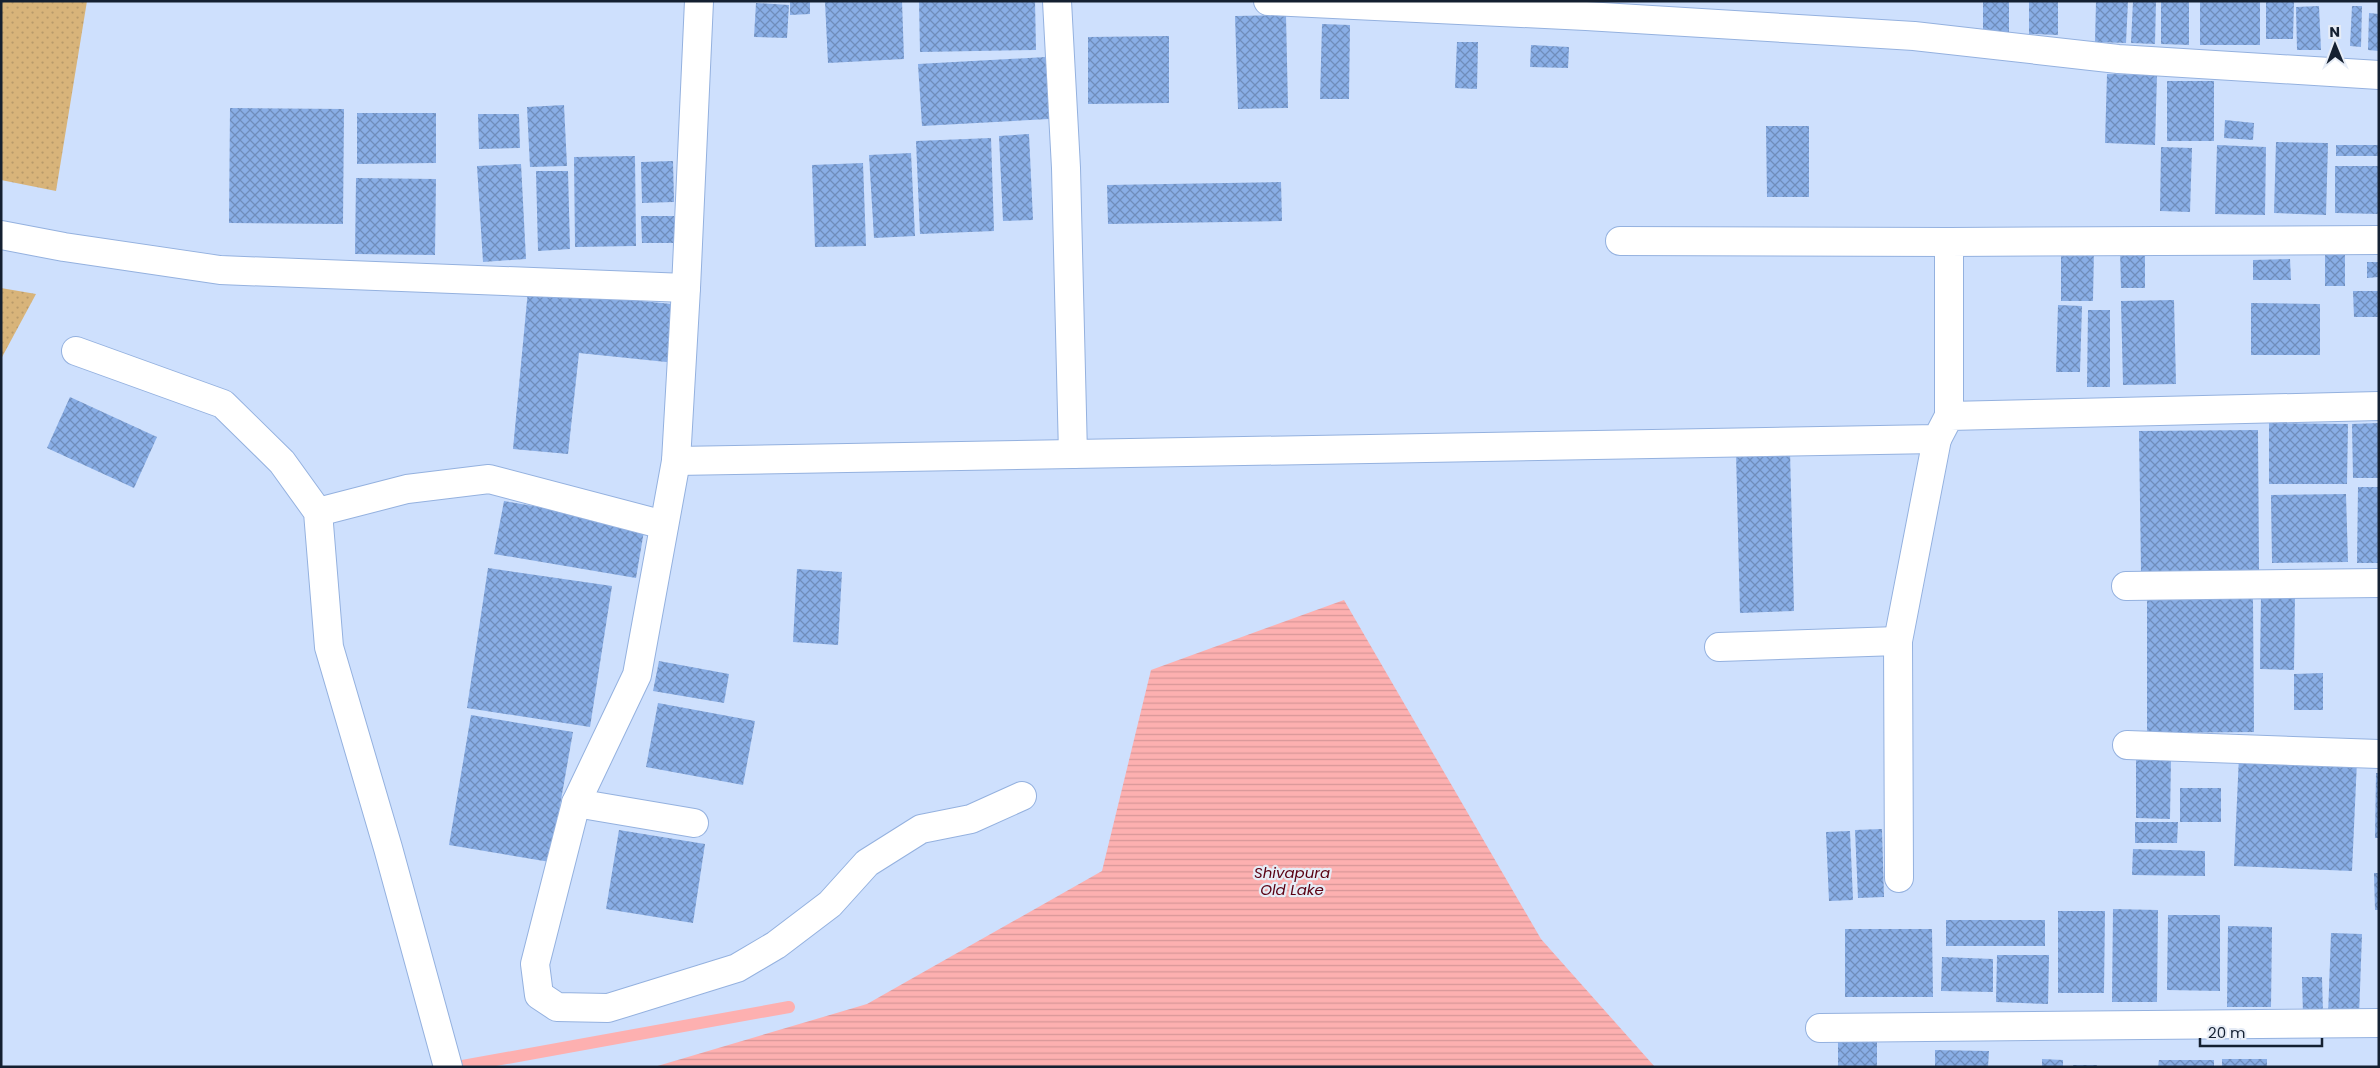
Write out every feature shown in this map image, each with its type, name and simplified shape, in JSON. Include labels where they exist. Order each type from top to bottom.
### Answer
[{"type":"street","points":[[699,1],[676,461],[637,675],[576,803],[535,964],[539,995],[557,1007],[608,1008],[737,968],[776,945],[830,904],[867,863],[920,829],[971,819],[1022,796]]},
{"type":"street","points":[[1057,1],[1066,168],[1072,454]]},
{"type":"street","points":[[1268,1],[1596,17],[1914,36],[2118,59],[2379,75]]},
{"type":"street","points":[[1,235],[64,247],[220,270],[686,288]]},
{"type":"street","points":[[1620,241],[2379,240]]},
{"type":"street","points":[[1899,878],[1898,641],[1943,427],[1949,242]]},
{"type":"street","points":[[76,351],[222,404],[282,462],[318,512],[329,647],[388,848],[445,1058]]},
{"type":"street","points":[[676,461],[1072,454],[1943,427],[2379,406]]},
{"type":"street","points":[[318,512],[407,489],[488,479],[664,525]]},
{"type":"street","points":[[2126,586],[2379,583]]},
{"type":"street","points":[[1719,647],[1898,641]]},
{"type":"street","points":[[2127,745],[2379,754]]},
{"type":"street","points":[[576,803],[694,823]]},
{"type":"street","points":[[1820,1028],[2379,1023]]},
{"type":"shaded area","points":[[1,1],[87,1],[56,191],[1,180]]},
{"type":"shaded area","points":[[1,288],[36,294],[1,359]]},
{"type":"water","name":"Shivapura Old Lake","points":[[1344,600],[1541,939],[1655,1067],[654,1067],[867,1004],[1102,871],[1151,670]]},
{"type":"building","points":[[790,1],[810,1],[810,14],[790,15]]},
{"type":"building","points":[[902,1],[904,59],[828,63],[825,2]]},
{"type":"building","points":[[919,1],[1035,1],[1036,50],[920,52]]},
{"type":"building","points":[[1983,1],[2009,1],[2009,35],[1983,35]]},
{"type":"building","points":[[2029,1],[2058,1],[2058,35],[2029,34]]},
{"type":"building","points":[[2096,1],[2128,1],[2126,43],[2095,42]]},
{"type":"building","points":[[2133,1],[2156,1],[2155,44],[2131,43]]},
{"type":"building","points":[[2161,1],[2189,1],[2189,45],[2161,44]]},
{"type":"building","points":[[2200,1],[2260,1],[2260,45],[2200,45]]},
{"type":"building","points":[[2266,1],[2294,1],[2293,39],[2266,39]]},
{"type":"building","points":[[756,3],[789,5],[787,38],[754,37]]},
{"type":"building","points":[[2319,6],[2321,50],[2297,50],[2296,7]]},
{"type":"building","points":[[2352,6],[2362,6],[2361,47],[2350,46]]},
{"type":"building","points":[[2369,13],[2379,14],[2379,51],[2368,50]]},
{"type":"building","points":[[1286,15],[1288,108],[1238,109],[1235,16]]},
{"type":"building","points":[[1322,24],[1350,25],[1349,99],[1320,99]]},
{"type":"building","points":[[1169,36],[1169,103],[1088,104],[1088,37]]},
{"type":"building","points":[[1457,42],[1478,42],[1477,89],[1455,88]]},
{"type":"building","points":[[1531,45],[1569,47],[1568,68],[1530,67]]},
{"type":"building","points":[[1046,57],[1049,119],[922,126],[918,64]]},
{"type":"building","points":[[2107,74],[2157,75],[2155,145],[2105,143]]},
{"type":"building","points":[[2167,81],[2214,81],[2214,141],[2167,141]]},
{"type":"building","points":[[564,105],[567,166],[530,167],[527,107]]},
{"type":"building","points":[[230,108],[344,109],[343,224],[229,223]]},
{"type":"building","points":[[357,113],[436,113],[436,163],[357,164]]},
{"type":"building","points":[[478,114],[519,114],[520,148],[479,149]]},
{"type":"building","points":[[2225,120],[2254,123],[2253,140],[2224,138]]},
{"type":"building","points":[[1766,126],[1809,126],[1809,197],[1767,197]]},
{"type":"building","points":[[1029,134],[1033,220],[1003,221],[999,136]]},
{"type":"building","points":[[991,138],[994,231],[920,234],[916,141]]},
{"type":"building","points":[[2276,142],[2328,143],[2326,215],[2274,213]]},
{"type":"building","points":[[2217,145],[2266,147],[2265,215],[2215,214]]},
{"type":"building","points":[[2336,145],[2379,145],[2379,156],[2336,156]]},
{"type":"building","points":[[2161,147],[2192,148],[2190,212],[2160,211]]},
{"type":"building","points":[[911,153],[915,236],[874,238],[869,155]]},
{"type":"building","points":[[635,156],[636,246],[575,247],[574,157]]},
{"type":"building","points":[[673,161],[674,202],[642,203],[641,162]]},
{"type":"building","points":[[863,163],[866,246],[815,247],[812,165]]},
{"type":"building","points":[[521,164],[526,259],[483,262],[477,166]]},
{"type":"building","points":[[2335,166],[2379,166],[2379,214],[2335,213]]},
{"type":"building","points":[[536,171],[568,171],[570,249],[538,251]]},
{"type":"building","points":[[356,178],[436,179],[435,255],[355,254]]},
{"type":"building","points":[[1281,182],[1282,221],[1108,224],[1107,185]]},
{"type":"building","points":[[641,216],[674,216],[675,243],[642,243]]},
{"type":"building","points":[[2120,247],[2145,247],[2145,288],[2121,288]]},
{"type":"building","points":[[2345,247],[2345,286],[2325,286],[2325,248]]},
{"type":"building","points":[[2061,248],[2094,248],[2093,301],[2061,301]]},
{"type":"building","points":[[2290,259],[2291,280],[2253,280],[2253,260]]},
{"type":"building","points":[[2367,262],[2379,262],[2379,277],[2367,278]]},
{"type":"building","points":[[528,290],[682,305],[676,363],[579,353],[568,454],[513,449]]},
{"type":"building","points":[[2353,291],[2379,291],[2379,317],[2354,317]]},
{"type":"building","points":[[2174,300],[2176,384],[2123,385],[2121,301]]},
{"type":"building","points":[[2251,303],[2320,304],[2320,355],[2251,355]]},
{"type":"building","points":[[2058,305],[2082,306],[2080,372],[2056,372]]},
{"type":"building","points":[[2088,310],[2110,310],[2110,387],[2087,387]]},
{"type":"building","points":[[70,397],[157,437],[134,488],[47,448]]},
{"type":"building","points":[[2269,423],[2348,424],[2347,484],[2269,484]]},
{"type":"building","points":[[2379,423],[2379,478],[2353,478],[2352,424]]},
{"type":"building","points":[[2258,430],[2259,570],[2141,572],[2139,431]]},
{"type":"building","points":[[1790,451],[1794,611],[1740,613],[1736,452]]},
{"type":"building","points":[[2358,487],[2379,487],[2379,563],[2357,563]]},
{"type":"building","points":[[2346,494],[2348,562],[2272,563],[2271,495]]},
{"type":"building","points":[[504,501],[645,525],[636,578],[494,554]]},
{"type":"building","points":[[488,568],[612,586],[590,727],[467,708]]},
{"type":"building","points":[[797,569],[842,572],[838,645],[793,642]]},
{"type":"building","points":[[2261,594],[2295,595],[2294,670],[2260,669]]},
{"type":"building","points":[[2147,599],[2253,599],[2254,732],[2147,733]]},
{"type":"building","points":[[659,661],[729,674],[724,703],[653,691]]},
{"type":"building","points":[[2323,673],[2323,710],[2294,710],[2294,674]]},
{"type":"building","points":[[658,703],[755,721],[743,785],[646,767]]},
{"type":"building","points":[[471,715],[573,732],[550,862],[449,845]]},
{"type":"building","points":[[2239,756],[2357,761],[2352,871],[2234,866]]},
{"type":"building","points":[[2136,759],[2171,759],[2170,819],[2136,818]]},
{"type":"building","points":[[2376,773],[2379,773],[2379,838],[2375,838]]},
{"type":"building","points":[[2180,788],[2221,788],[2221,822],[2180,822]]},
{"type":"building","points":[[2135,822],[2178,822],[2177,843],[2135,843]]},
{"type":"building","points":[[1882,829],[1884,897],[1858,898],[1855,830]]},
{"type":"building","points":[[619,830],[705,844],[693,923],[606,909]]},
{"type":"building","points":[[1850,831],[1853,900],[1829,901],[1826,832]]},
{"type":"building","points":[[2133,849],[2205,851],[2205,876],[2132,875]]},
{"type":"building","points":[[2374,873],[2379,873],[2379,910],[2375,910]]},
{"type":"building","points":[[2113,909],[2158,910],[2157,1002],[2112,1002]]},
{"type":"building","points":[[2058,911],[2105,911],[2104,993],[2058,993]]},
{"type":"building","points":[[2168,915],[2220,915],[2220,991],[2167,990]]},
{"type":"building","points":[[1946,920],[2045,920],[2045,946],[1946,946]]},
{"type":"building","points":[[2228,926],[2272,927],[2271,1007],[2227,1007]]},
{"type":"building","points":[[1845,929],[1932,929],[1933,997],[1845,997]]},
{"type":"building","points":[[2331,933],[2362,934],[2359,1017],[2328,1016]]},
{"type":"building","points":[[1997,955],[2049,955],[2048,1004],[1996,1002]]},
{"type":"building","points":[[1942,957],[1993,959],[1993,992],[1941,991]]},
{"type":"building","points":[[2302,977],[2322,977],[2323,1014],[2303,1015]]},
{"type":"building","points":[[1838,1035],[1877,1035],[1877,1067],[1838,1067]]},
{"type":"building","points":[[1935,1050],[1989,1051],[1988,1067],[1935,1067]]},
{"type":"building","points":[[2042,1059],[2063,1060],[2063,1067],[2042,1067]]},
{"type":"building","points":[[2222,1059],[2267,1059],[2267,1067],[2222,1067]]},
{"type":"building","points":[[2159,1060],[2214,1060],[2214,1067],[2158,1067]]},
{"type":"building","points":[[2073,1065],[2097,1065],[2097,1067],[2073,1067]]},
{"type":"waterway","points":[[457,1067],[789,1007]]}]
